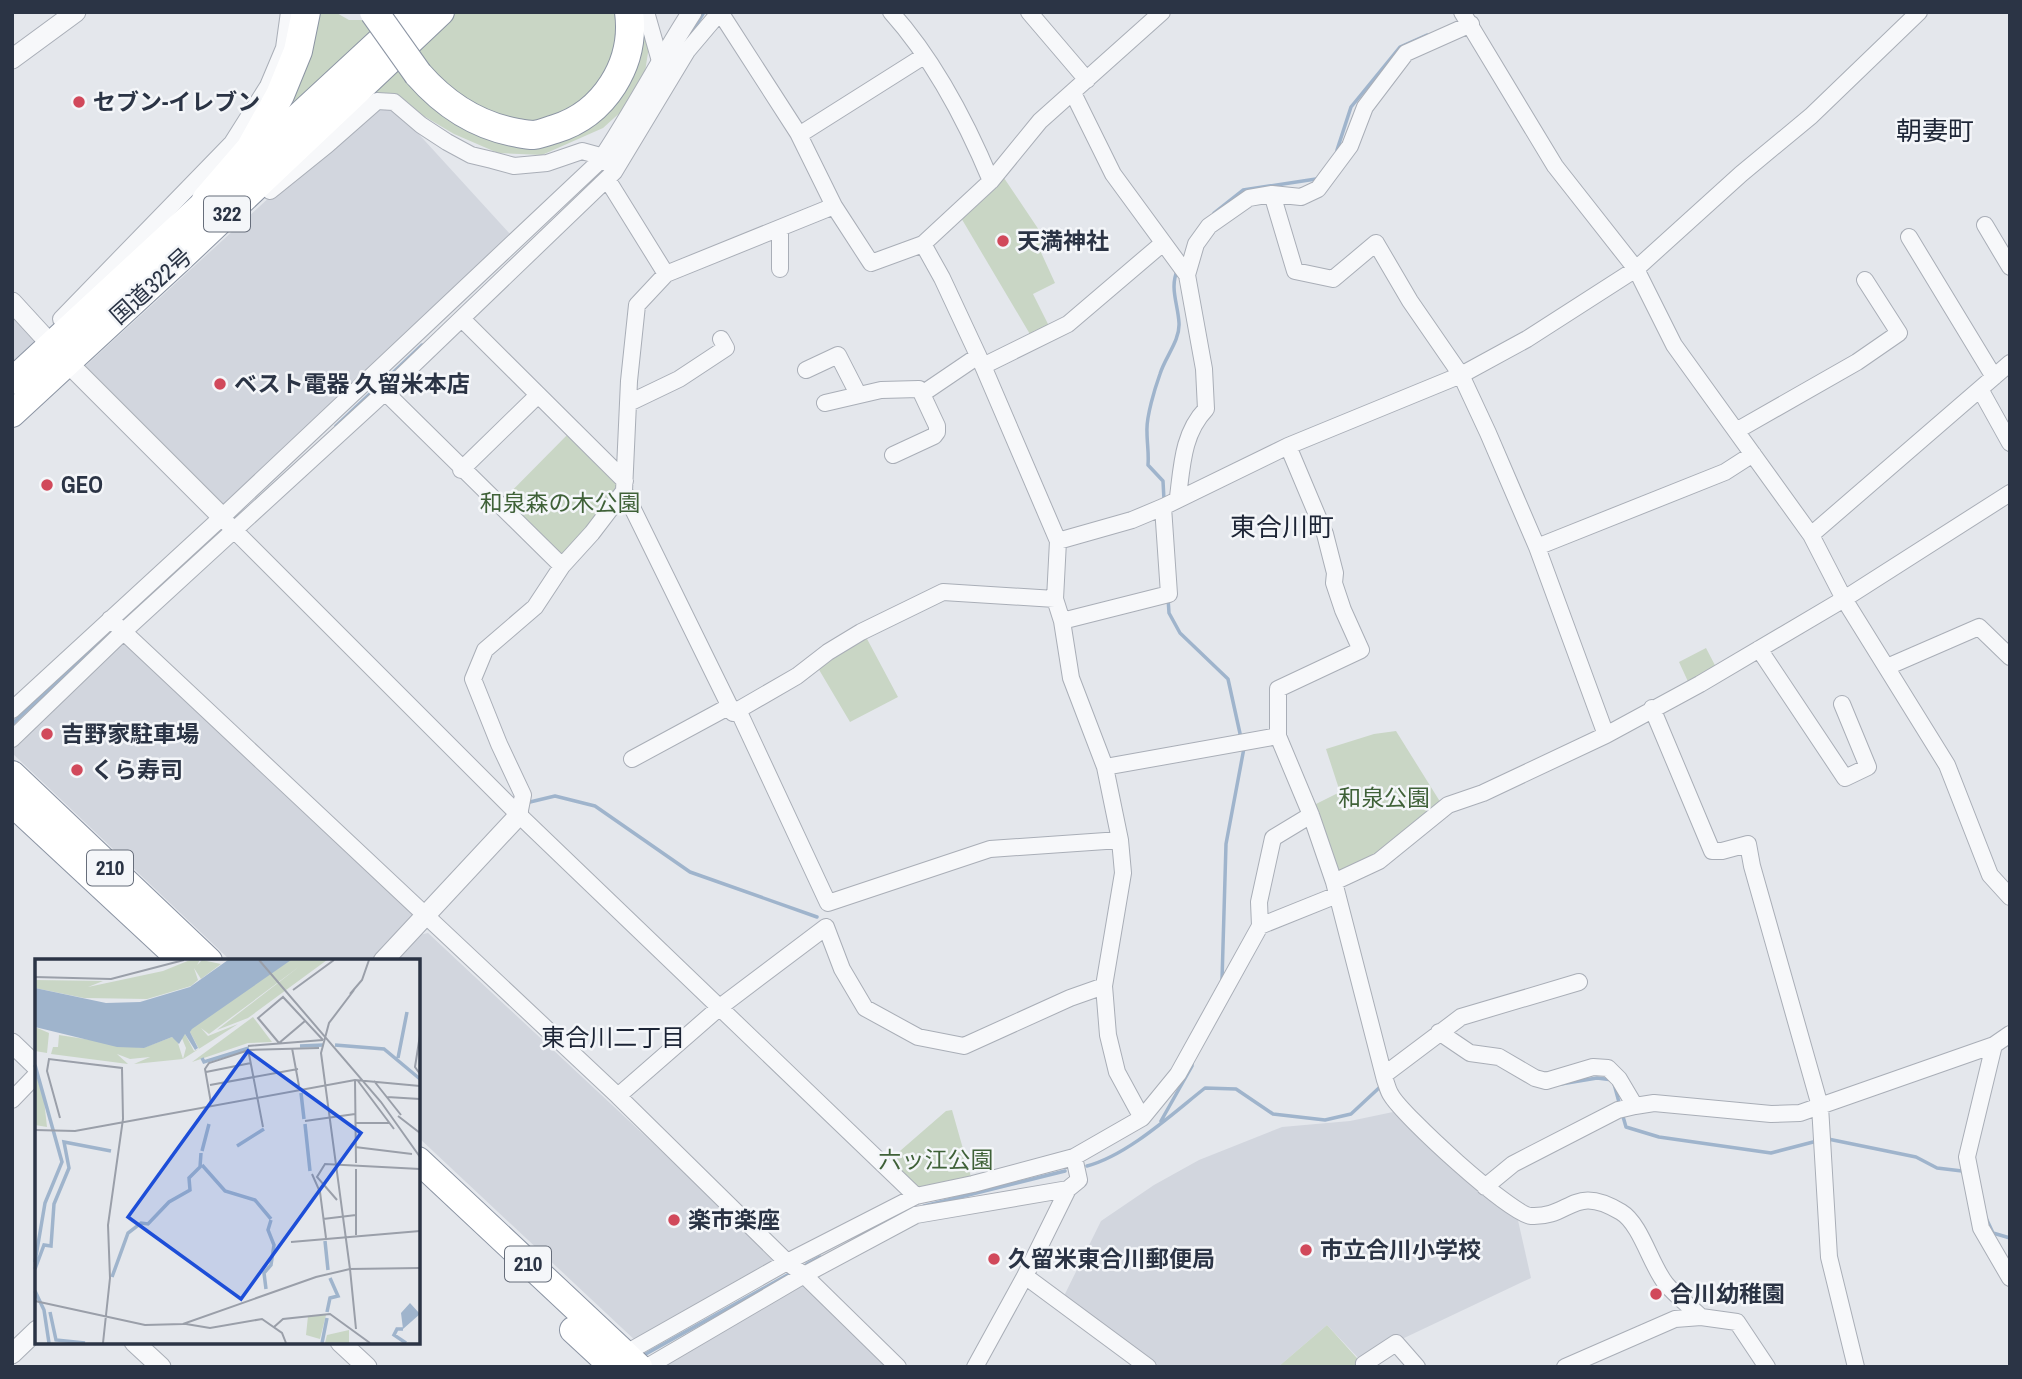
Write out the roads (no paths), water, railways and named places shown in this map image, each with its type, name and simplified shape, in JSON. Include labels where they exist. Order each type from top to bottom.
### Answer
[{"type":"highway","points":[[206,200],[250,149],[280,95],[298,51],[306,12]]},
{"type":"highway","points":[[374,12],[425,71],[460,98],[516,122],[560,115],[597,87],[612,41],[613,12]]},
{"type":"highway","points":[[390,12],[435,93],[479,122],[533,135],[572,124],[604,99],[627,54],[631,27],[629,12]]},
{"type":"highway","name":"国道322号","points":[[12,414],[59,353],[206,200],[411,12]]},
{"type":"highway","name":"国道322号","points":[[12,381],[59,353],[181,258],[441,12]]},
{"type":"highway","name":"210","points":[[12,774],[207,959]]},
{"type":"highway","name":"210","points":[[12,803],[180,959]]},
{"type":"highway","name":"210","points":[[420,1162],[622,1364]]},
{"type":"highway","name":"210","points":[[420,1187],[622,1364]]},
{"type":"street","points":[[59,353],[60,320],[232,143],[268,86],[284,48],[289,12]]},
{"type":"street","points":[[646,12],[660,61]]},
{"type":"street","points":[[12,739],[123,632],[370,376],[608,169],[628,121],[660,61],[692,12]]},
{"type":"street","points":[[12,710],[110,619],[385,392],[462,319],[608,169],[687,51],[720,12],[799,135],[834,206],[871,263],[923,244],[991,181],[1040,121],[1162,12]]},
{"type":"street","points":[[891,12],[908,31],[953,102],[975,142],[991,181]]},
{"type":"street","points":[[1028,12],[1087,80]]},
{"type":"street","points":[[1058,541],[1132,520],[1288,446],[1461,375],[1527,339],[1636,269],[1741,174],[1811,116],[1919,12]]},
{"type":"street","points":[[12,59],[64,16]]},
{"type":"street","points":[[1186,275],[1196,244],[1209,226],[1249,198],[1272,194],[1301,197],[1318,189],[1350,146],[1365,107],[1406,53],[1467,18],[1555,166],[1636,269],[1674,345],[1811,535],[1844,598],[1947,765],[1990,875],[2008,893]]},
{"type":"street","points":[[799,135],[924,56]]},
{"type":"street","points":[[1073,93],[1113,174],[1186,275],[1203,369],[1206,409],[1195,420],[1185,446],[1178,497]]},
{"type":"street","points":[[59,353],[91,356],[282,180],[377,101],[394,102],[421,125],[471,155],[514,166],[547,163],[582,151],[608,169],[666,274]]},
{"type":"street","points":[[1272,194],[1295,271],[1333,279],[1376,243],[1409,301],[1461,375],[1537,547],[1605,734]]},
{"type":"street","points":[[385,959],[519,815],[523,795],[473,679],[485,650],[535,607],[562,566],[592,533],[625,486],[637,305],[666,274],[834,206]]},
{"type":"street","points":[[1985,225],[2010,267]]},
{"type":"street","points":[[780,229],[780,270]]},
{"type":"street","points":[[1909,237],[1994,377]]},
{"type":"street","points":[[922,394],[980,361],[1068,324],[1163,243]]},
{"type":"street","points":[[923,244],[942,278],[980,361],[1058,541],[1055,599],[1062,621],[1071,678],[1105,767],[1120,840],[1123,873],[1104,986],[1108,1035],[1117,1072],[1142,1118]]},
{"type":"street","points":[[1736,431],[1857,362],[1899,333],[1865,280]]},
{"type":"street","points":[[12,302],[59,353],[519,815],[916,1196]]},
{"type":"street","points":[[462,319],[625,486],[828,903],[826,927],[842,969],[865,1008],[918,1038],[964,1046],[1070,998],[1104,986]]},
{"type":"street","points":[[629,403],[680,379],[726,348],[721,339]]},
{"type":"street","points":[[806,370],[838,355],[858,394]]},
{"type":"street","points":[[1811,535],[2010,362]]},
{"type":"street","points":[[370,376],[461,470],[562,566]]},
{"type":"street","points":[[825,403],[881,390],[919,389],[937,426],[937,432],[893,454]]},
{"type":"street","points":[[1980,389],[2010,443]]},
{"type":"street","points":[[461,470],[538,394]]},
{"type":"street","points":[[1288,446],[1325,534],[1335,573],[1334,583],[1361,650],[1278,689],[1278,736],[1311,815],[1335,889],[1386,1082],[1403,1110],[1485,1187],[1528,1216],[1548,1214],[1578,1200],[1596,1200],[1624,1213],[1665,1283],[1701,1317]]},
{"type":"street","points":[[1537,547],[1726,472],[1753,454]]},
{"type":"street","points":[[1260,926],[1335,889],[1379,861],[1448,805],[1483,793],[1700,684],[1844,598],[2010,493]]},
{"type":"street","points":[[1062,621],[1170,594],[1163,506]]},
{"type":"street","points":[[632,760],[797,676],[850,639],[890,616],[943,592],[1055,599]]},
{"type":"street","points":[[110,619],[618,1096],[898,1367]]},
{"type":"street","points":[[1887,667],[1979,627],[2010,657]]},
{"type":"street","points":[[1759,649],[1845,778],[1868,767],[1842,704]]},
{"type":"street","points":[[1652,708],[1712,851],[1748,844],[1820,1106],[1829,1257],[1856,1367]]},
{"type":"street","points":[[1105,767],[1278,736]]},
{"type":"street","points":[[622,1364],[787,1262],[916,1196],[1074,1157],[1142,1118],[1178,1074],[1260,926],[1259,902],[1273,838],[1311,815]]},
{"type":"street","points":[[828,903],[990,849],[1120,840]]},
{"type":"street","points":[[618,1096],[720,1007],[826,927]]},
{"type":"street","points":[[1386,1082],[1439,1032],[1461,1017],[1578,982]]},
{"type":"street","points":[[1439,1032],[1470,1053],[1499,1058],[1535,1078],[1546,1081],[1593,1067],[1608,1068],[1619,1079],[1635,1106]]},
{"type":"street","points":[[1485,1187],[1513,1164],[1618,1110],[1654,1103],[1771,1114],[1800,1113],[1994,1045],[2010,1034]]},
{"type":"street","points":[[12,1043],[35,1065]]},
{"type":"street","points":[[1994,1045],[1967,1157],[1981,1228],[2010,1278]]},
{"type":"street","points":[[12,1100],[35,1076]]},
{"type":"street","points":[[975,1367],[1025,1276],[1068,1189],[1079,1180],[1074,1157]]},
{"type":"street","points":[[622,1364],[804,1275],[916,1214],[1068,1189]]},
{"type":"street","points":[[1025,1276],[1148,1367]]},
{"type":"street","points":[[1565,1367],[1675,1319],[1701,1317],[1737,1322],[1767,1367]]},
{"type":"street","points":[[12,1354],[35,1332]]},
{"type":"street","points":[[1365,1367],[1364,1364],[1396,1343],[1417,1367]]},
{"type":"street","points":[[136,1344],[161,1367]]},
{"type":"street","points":[[342,1344],[367,1367]]},
{"type":"waterway","points":[[687,40],[704,12]]},
{"type":"waterway","points":[[1337,150],[1351,107],[1400,47],[1427,35]]},
{"type":"waterway","points":[[1214,213],[1243,190],[1316,179]]},
{"type":"waterway","points":[[1164,500],[1163,481],[1148,465],[1147,426],[1158,380],[1179,330],[1174,289],[1178,269]]},
{"type":"waterway","points":[[382,383],[422,345]]},
{"type":"waterway","points":[[336,426],[376,388]]},
{"type":"waterway","points":[[122,622],[207,545]]},
{"type":"waterway","points":[[1168,598],[1169,613],[1180,633],[1228,679],[1241,738]]},
{"type":"waterway","points":[[12,724],[113,630]]},
{"type":"waterway","points":[[1222,980],[1226,844],[1244,748]]},
{"type":"waterway","points":[[530,802],[555,796],[595,806],[690,872],[817,917]]},
{"type":"waterway","points":[[1161,1121],[1192,1063]]},
{"type":"waterway","points":[[1561,1084],[1597,1078],[1613,1080],[1620,1106]]},
{"type":"waterway","points":[[1087,1166],[1102,1161],[1134,1143],[1205,1088],[1236,1089],[1273,1114],[1325,1120],[1351,1114],[1380,1087]]},
{"type":"waterway","points":[[1622,1113],[1626,1127],[1659,1137],[1771,1153],[1817,1141]]},
{"type":"waterway","points":[[1828,1139],[1916,1157],[1937,1168],[1962,1171],[1964,1174]]},
{"type":"waterway","points":[[924,1206],[1065,1171]]},
{"type":"waterway","points":[[1986,1218],[1993,1233],[2010,1238]]},
{"type":"waterway","points":[[807,1264],[820,1257]]},
{"type":"waterway","points":[[644,1355],[791,1273]]},
{"type":"place","name":"セブン-イレブン","points":[[79,102]]},
{"type":"place","name":"天満神社","points":[[1003,241]]},
{"type":"place","name":"ベスト電器 久留米本店","points":[[220,384]]},
{"type":"place","name":"GEO","points":[[47,485]]},
{"type":"place","name":"吉野家駐車場","points":[[47,734]]},
{"type":"place","name":"くら寿司","points":[[77,770]]},
{"type":"place","name":"楽市楽座","points":[[674,1220]]},
{"type":"place","name":"市立合川小学校","points":[[1306,1250]]},
{"type":"place","name":"久留米東合川郵便局","points":[[994,1259]]},
{"type":"place","name":"合川幼稚園","points":[[1656,1294]]},
{"type":"district","name":"朝妻町","points":[[1935,131]]},
{"type":"district","name":"東合川町","points":[[1282,527]]},
{"type":"district","name":"東合川二丁目","points":[[613,1038]]},
{"type":"park label","name":"和泉森の木公園","points":[[560,503]]},
{"type":"park label","name":"和泉公園","points":[[1384,798]]},
{"type":"park label","name":"六ッ江公園","points":[[936,1160]]}]
